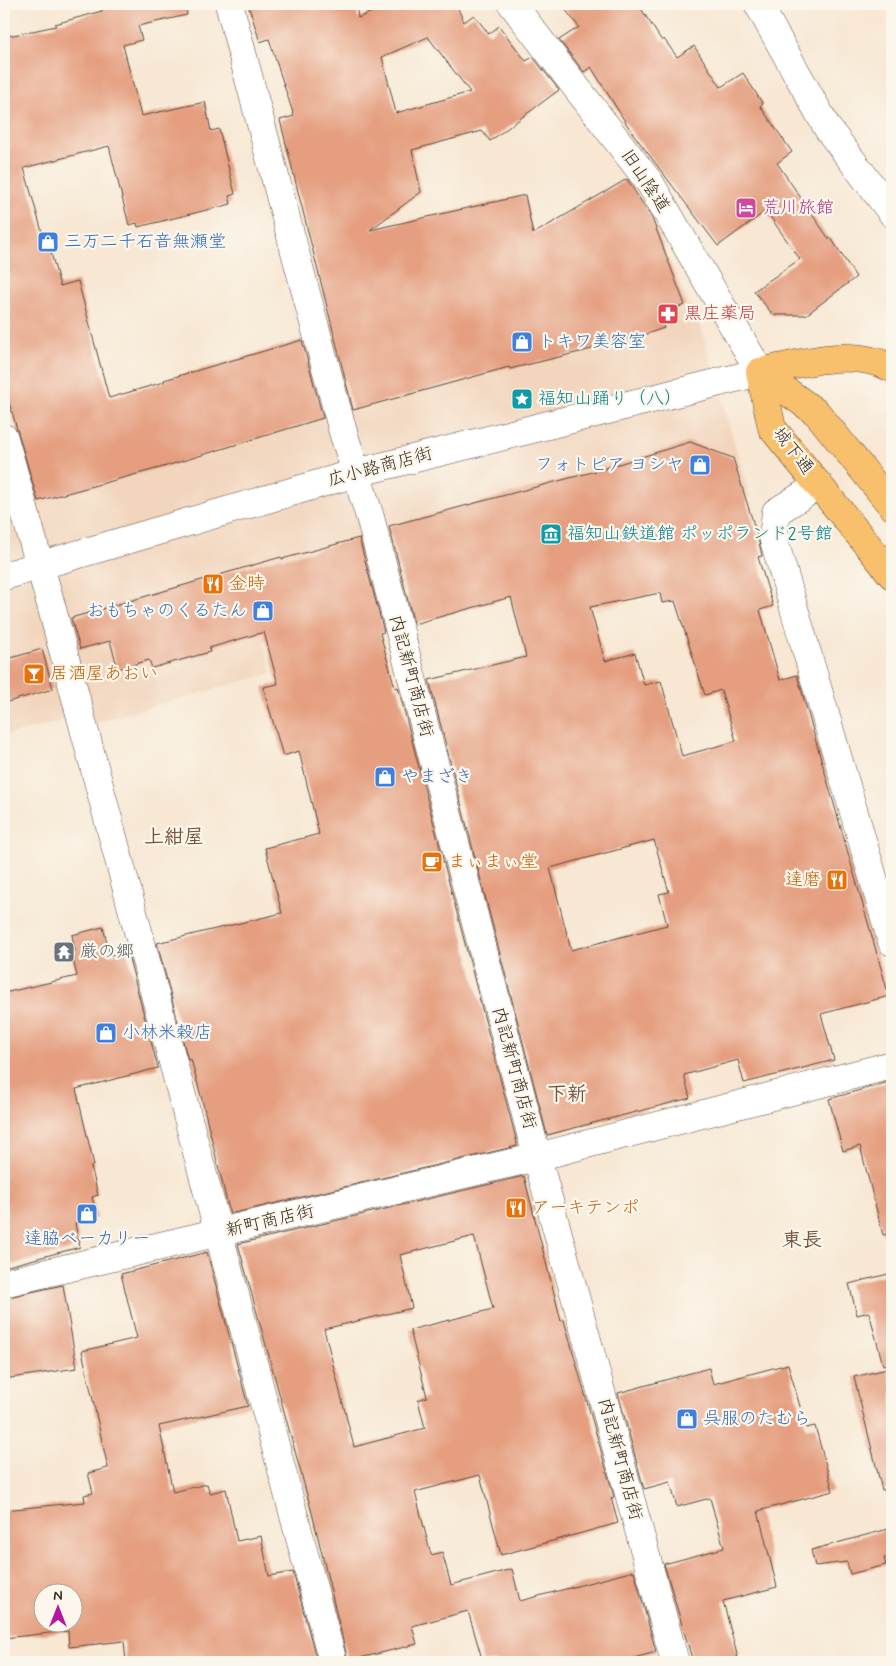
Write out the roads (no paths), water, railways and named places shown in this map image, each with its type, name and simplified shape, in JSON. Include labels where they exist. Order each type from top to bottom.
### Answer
[{"type":"main road","points":[[760,372],[830,358],[864,359],[880,362],[892,368]]},
{"type":"main road","points":[[760,372],[817,413],[892,506]]},
{"type":"main road","name":"城下通","points":[[760,372],[772,428],[892,575]]},
{"type":"street","name":"内記新町商店街","points":[[229,4],[356,473],[370,517],[537,1157],[675,1662]]},
{"type":"street","name":"旧山陰道","points":[[512,4],[650,184],[760,372]]},
{"type":"street","points":[[758,4],[828,129],[892,212]]},
{"type":"street","name":"広小路商店街","points":[[4,576],[356,473],[760,372]]},
{"type":"street","points":[[4,438],[333,1662]]},
{"type":"street","points":[[819,485],[776,512],[773,537],[892,942]]},
{"type":"street","name":"新町商店街","points":[[4,1284],[537,1157],[892,1065]]},
{"type":"place","name":"荒川旅館","points":[[746,208]]},
{"type":"place","name":"三万二千石音無瀬堂","points":[[48,242]]},
{"type":"place","name":"黒庄薬局","points":[[668,314]]},
{"type":"place","name":"トキワ美容室","points":[[522,342]]},
{"type":"place","name":"福知山踊り（八）","points":[[522,399]]},
{"type":"place","name":"フォトピア ヨシヤ","points":[[700,465]]},
{"type":"place","name":"福知山鉄道館 ポッポランド2号館","points":[[551,534]]},
{"type":"place","name":"金時","points":[[213,584]]},
{"type":"place","name":"おもちゃのくるたん","points":[[263,611]]},
{"type":"place","name":"居酒屋あおい","points":[[34,674]]},
{"type":"place","name":"やまざき","points":[[385,777]]},
{"type":"place","name":"まぃまぃ堂","points":[[432,862]]},
{"type":"place","name":"達磨","points":[[837,880]]},
{"type":"place","name":"厳の郷","points":[[64,952]]},
{"type":"place","name":"小林米穀店","points":[[106,1033]]},
{"type":"place","name":"アーキテンポ","points":[[516,1208]]},
{"type":"place","name":"達脇ベーカリー","points":[[87,1214]]},
{"type":"place","name":"呉服のたむら","points":[[687,1419]]},
{"type":"district","name":"上紺屋","points":[[174,837]]},
{"type":"district","name":"下新","points":[[567,1094]]},
{"type":"district","name":"東長","points":[[802,1240]]}]
